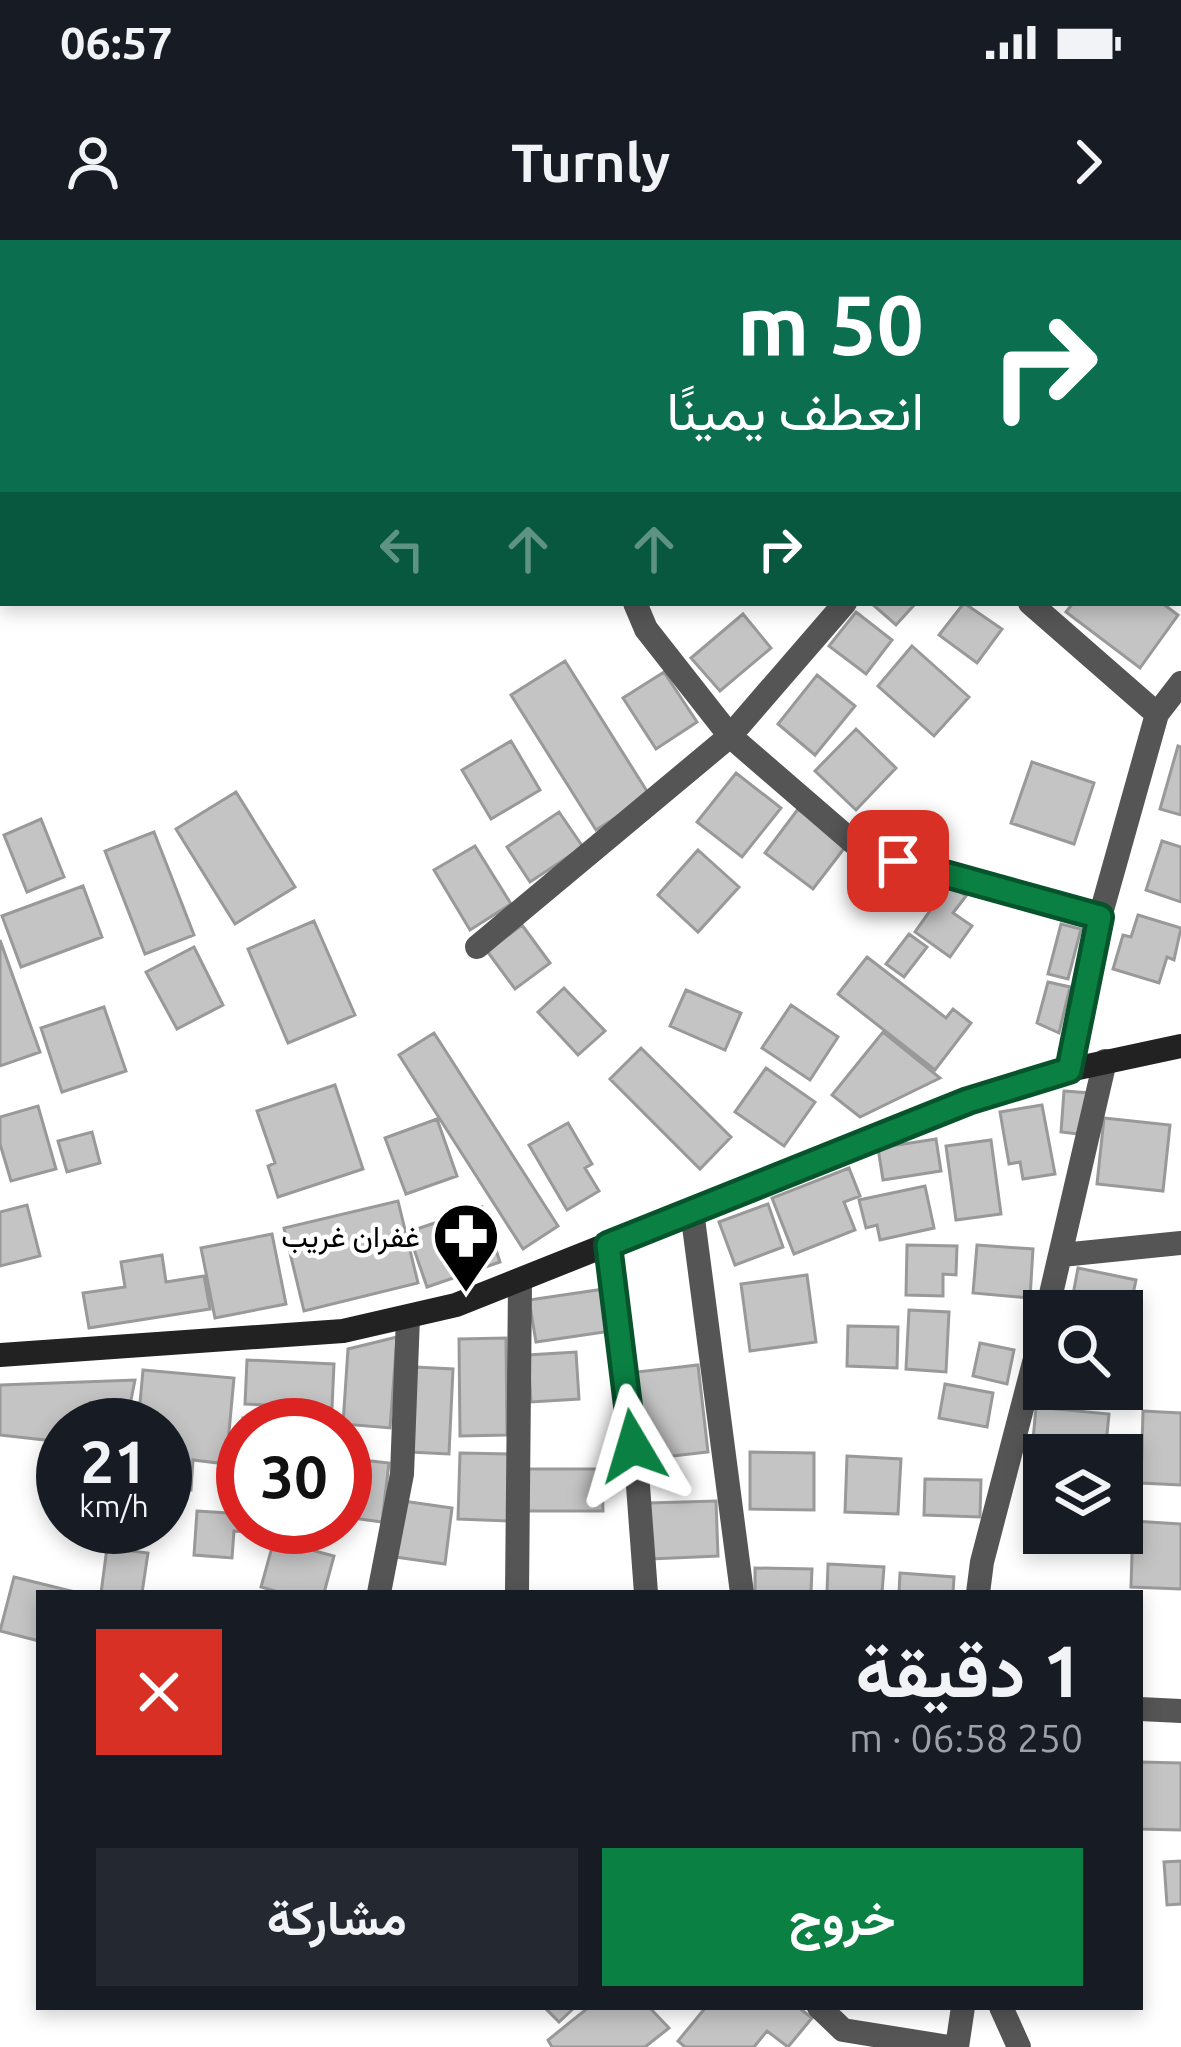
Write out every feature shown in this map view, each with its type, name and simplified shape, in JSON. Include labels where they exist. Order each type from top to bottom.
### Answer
[{"type":"street","points":[[636,606],[646,628],[730,736],[862,850],[1100,917]]},
{"type":"street","points":[[477,946],[730,736],[842,606]]},
{"type":"street","points":[[1033,606],[1156,714]]},
{"type":"street","points":[[1069,1070],[1100,917],[1156,714],[1181,683]]},
{"type":"street","points":[[0,1355],[343,1331],[456,1305],[968,1101],[1069,1070],[1181,1046]]},
{"type":"street","points":[[1053,1290],[1105,1061]]},
{"type":"street","points":[[692,1211],[742,1590]]},
{"type":"street","points":[[1062,1255],[1181,1244]]},
{"type":"street","points":[[608,1245],[646,1590]]},
{"type":"street","points":[[518,1590],[520,1282]]},
{"type":"street","points":[[380,1590],[402,1474],[408,1316]]},
{"type":"street","points":[[978,1590],[1023,1405]]},
{"type":"street","points":[[1143,1709],[1181,1711]]},
{"type":"street","points":[[822,2010],[843,2030],[953,2047],[961,2010]]},
{"type":"street","points":[[1002,2010],[1019,2047]]},
{"type":"building","points":[[874,606],[913,606],[896,625]]},
{"type":"building","points":[[962,606],[1002,629],[977,663],[939,635]]},
{"type":"building","points":[[1071,606],[1166,606],[1178,615],[1140,668],[1066,612]]},
{"type":"building","points":[[856,612],[892,640],[866,674],[829,646]]},
{"type":"building","points":[[743,614],[771,648],[720,691],[691,658]]},
{"type":"building","points":[[912,646],[969,697],[934,736],[878,686]]},
{"type":"building","points":[[565,661],[650,796],[596,830],[511,695]]},
{"type":"building","points":[[664,672],[697,722],[656,749],[623,698]]},
{"type":"building","points":[[817,675],[855,706],[815,755],[778,724]]},
{"type":"building","points":[[856,729],[896,768],[856,810],[815,771]]},
{"type":"building","points":[[511,741],[540,790],[491,819],[462,770]]},
{"type":"building","points":[[1181,747],[1181,815],[1160,809]]},
{"type":"building","points":[[1032,762],[1094,783],[1074,844],[1011,823]]},
{"type":"building","points":[[736,773],[781,808],[742,857],[697,822]]},
{"type":"building","points":[[236,792],[295,887],[235,924],[176,829]]},
{"type":"building","points":[[798,809],[846,846],[813,889],[765,853]]},
{"type":"building","points":[[559,812],[583,847],[530,882],[507,847]]},
{"type":"building","points":[[41,819],[64,877],[27,892],[4,835]]},
{"type":"building","points":[[154,832],[194,935],[145,954],[105,851]]},
{"type":"building","points":[[1162,841],[1181,847],[1181,902],[1146,890]]},
{"type":"building","points":[[475,846],[511,904],[470,930],[434,870]]},
{"type":"building","points":[[698,850],[739,887],[698,932],[658,895]]},
{"type":"building","points":[[949,884],[966,896],[953,913],[972,926],[950,957],[915,932]]},
{"type":"building","points":[[83,886],[102,937],[21,967],[2,916]]},
{"type":"building","points":[[1138,915],[1181,928],[1174,960],[1167,957],[1159,983],[1113,969],[1123,935],[1131,937]]},
{"type":"building","points":[[314,921],[355,1015],[288,1043],[248,949]]},
{"type":"building","points":[[1061,924],[1081,929],[1068,979],[1048,974]]},
{"type":"building","points":[[522,925],[550,963],[515,989],[487,951]]},
{"type":"building","points":[[909,934],[927,947],[904,977],[886,964]]},
{"type":"building","points":[[0,940],[40,1052],[0,1066]]},
{"type":"building","points":[[194,947],[223,1005],[177,1029],[146,972]]},
{"type":"building","points":[[867,957],[946,1018],[953,1009],[971,1023],[935,1070],[838,994]]},
{"type":"building","points":[[1048,982],[1070,987],[1059,1033],[1037,1023]]},
{"type":"building","points":[[564,988],[605,1031],[578,1055],[538,1012]]},
{"type":"building","points":[[686,990],[741,1013],[725,1050],[670,1026]]},
{"type":"building","points":[[791,1005],[838,1037],[810,1080],[762,1048]]},
{"type":"building","points":[[104,1007],[126,1071],[62,1092],[41,1028]]},
{"type":"building","points":[[883,1032],[940,1078],[860,1117],[832,1095]]},
{"type":"building","points":[[434,1033],[558,1226],[523,1249],[399,1055]]},
{"type":"building","points":[[641,1048],[731,1137],[700,1169],[610,1079]]},
{"type":"building","points":[[766,1068],[815,1102],[784,1146],[735,1112]]},
{"type":"building","points":[[335,1085],[363,1169],[278,1197],[268,1166],[275,1163],[257,1111]]},
{"type":"building","points":[[1064,1091],[1090,1093],[1087,1135],[1061,1132]]},
{"type":"building","points":[[1042,1105],[1055,1174],[1023,1179],[1020,1162],[1009,1164],[1000,1112]]},
{"type":"building","points":[[38,1106],[56,1169],[11,1181],[0,1144],[0,1117]]},
{"type":"building","points":[[1104,1118],[1170,1125],[1163,1191],[1097,1184]]},
{"type":"building","points":[[437,1119],[457,1176],[406,1194],[385,1138]]},
{"type":"building","points":[[568,1123],[592,1164],[585,1168],[599,1191],[567,1210],[529,1145]]},
{"type":"building","points":[[92,1132],[100,1163],[67,1172],[58,1141]]},
{"type":"building","points":[[936,1139],[941,1171],[883,1180],[878,1148]]},
{"type":"building","points":[[991,1140],[1001,1214],[956,1220],[946,1146]]},
{"type":"building","points":[[849,1168],[860,1196],[844,1202],[855,1230],[794,1254],[772,1198]]},
{"type":"building","points":[[925,1186],[934,1228],[880,1240],[877,1225],[866,1228],[859,1200]]},
{"type":"building","points":[[398,1201],[418,1283],[304,1311],[284,1228]]},
{"type":"building","points":[[768,1204],[783,1247],[735,1265],[719,1222]]},
{"type":"building","points":[[27,1205],[40,1256],[0,1266],[0,1212]]},
{"type":"building","points":[[482,1207],[500,1262],[427,1287],[408,1232]]},
{"type":"building","points":[[272,1234],[286,1304],[215,1318],[201,1248]]},
{"type":"building","points":[[907,1245],[957,1246],[956,1275],[943,1274],[943,1296],[906,1295]]},
{"type":"building","points":[[977,1245],[1033,1249],[1030,1290],[1023,1290],[1023,1297],[973,1293]]},
{"type":"building","points":[[162,1255],[166,1282],[204,1276],[210,1309],[89,1328],[83,1293],[125,1287],[121,1262]]},
{"type":"building","points":[[1078,1268],[1136,1280],[1134,1290],[1074,1290]]},
{"type":"building","points":[[807,1275],[816,1342],[750,1351],[741,1284]]},
{"type":"building","points":[[604,1289],[611,1331],[536,1342],[529,1300]]},
{"type":"building","points":[[909,1310],[949,1312],[946,1372],[906,1369]]},
{"type":"building","points":[[848,1326],[898,1327],[897,1368],[847,1366]]},
{"type":"building","points":[[397,1337],[390,1428],[372,1426],[372,1398],[345,1398],[348,1349]]},
{"type":"building","points":[[506,1338],[507,1435],[460,1436],[459,1339]]},
{"type":"building","points":[[980,1343],[1014,1350],[1007,1384],[973,1376]]},
{"type":"building","points":[[576,1352],[579,1399],[531,1402],[528,1355]]},
{"type":"building","points":[[247,1360],[334,1364],[332,1398],[245,1398]]},
{"type":"building","points":[[698,1365],[708,1452],[646,1459],[637,1372]]},
{"type":"building","points":[[415,1367],[453,1369],[449,1454],[410,1452]]},
{"type":"building","points":[[143,1370],[234,1378],[232,1398],[216,1398],[216,1463],[193,1460],[192,1475],[192,1398],[140,1398]]},
{"type":"building","points":[[135,1380],[131,1398],[36,1398],[36,1439],[0,1435],[0,1385]]},
{"type":"building","points":[[945,1384],[993,1393],[987,1427],[939,1418]]},
{"type":"building","points":[[1036,1410],[1109,1414],[1107,1434],[1034,1434]]},
{"type":"building","points":[[1143,1411],[1181,1413],[1181,1485],[1143,1483]]},
{"type":"building","points":[[750,1452],[814,1453],[814,1510],[750,1509]]},
{"type":"building","points":[[460,1453],[509,1454],[508,1521],[458,1519]]},
{"type":"building","points":[[847,1456],[901,1459],[898,1514],[845,1512]]},
{"type":"building","points":[[372,1461],[389,1463],[382,1522],[372,1521]]},
{"type":"building","points":[[527,1469],[602,1469],[603,1511],[528,1511]]},
{"type":"building","points":[[925,1479],[981,1480],[980,1517],[924,1515]]},
{"type":"building","points":[[403,1501],[452,1508],[445,1564],[395,1557]]},
{"type":"building","points":[[716,1501],[718,1556],[651,1559],[649,1503]]},
{"type":"building","points":[[197,1511],[216,1512],[216,1554],[232,1554],[232,1558],[194,1555]]},
{"type":"building","points":[[1143,1522],[1181,1524],[1181,1589],[1131,1587],[1132,1554],[1143,1554]]},
{"type":"building","points":[[106,1554],[148,1554],[142,1590],[101,1590]]},
{"type":"building","points":[[270,1554],[334,1556],[325,1590],[261,1587]]},
{"type":"building","points":[[828,1564],[884,1567],[882,1590],[827,1590]]},
{"type":"building","points":[[755,1568],[812,1569],[811,1590],[755,1590]]},
{"type":"building","points":[[900,1573],[954,1577],[953,1590],[899,1590]]},
{"type":"building","points":[[14,1577],[67,1590],[36,1590],[36,1640],[0,1631]]},
{"type":"building","points":[[1143,1762],[1181,1763],[1181,1830],[1143,1829]]},
{"type":"building","points":[[1181,1861],[1181,1904],[1167,1905],[1164,1862]]},
{"type":"building","points":[[547,2010],[572,2010],[559,2022]]},
{"type":"building","points":[[585,2010],[652,2010],[669,2028],[645,2047],[552,2047],[548,2040]]},
{"type":"building","points":[[704,2010],[802,2010],[812,2018],[788,2047],[767,2031],[754,2047],[685,2047],[678,2041]]},
{"type":"place","name":"غفران غريب","points":[[466,1295]]},
{"type":"route","points":[[633,1446],[608,1245],[968,1101],[1069,1070],[1100,917],[898,861]]}]
